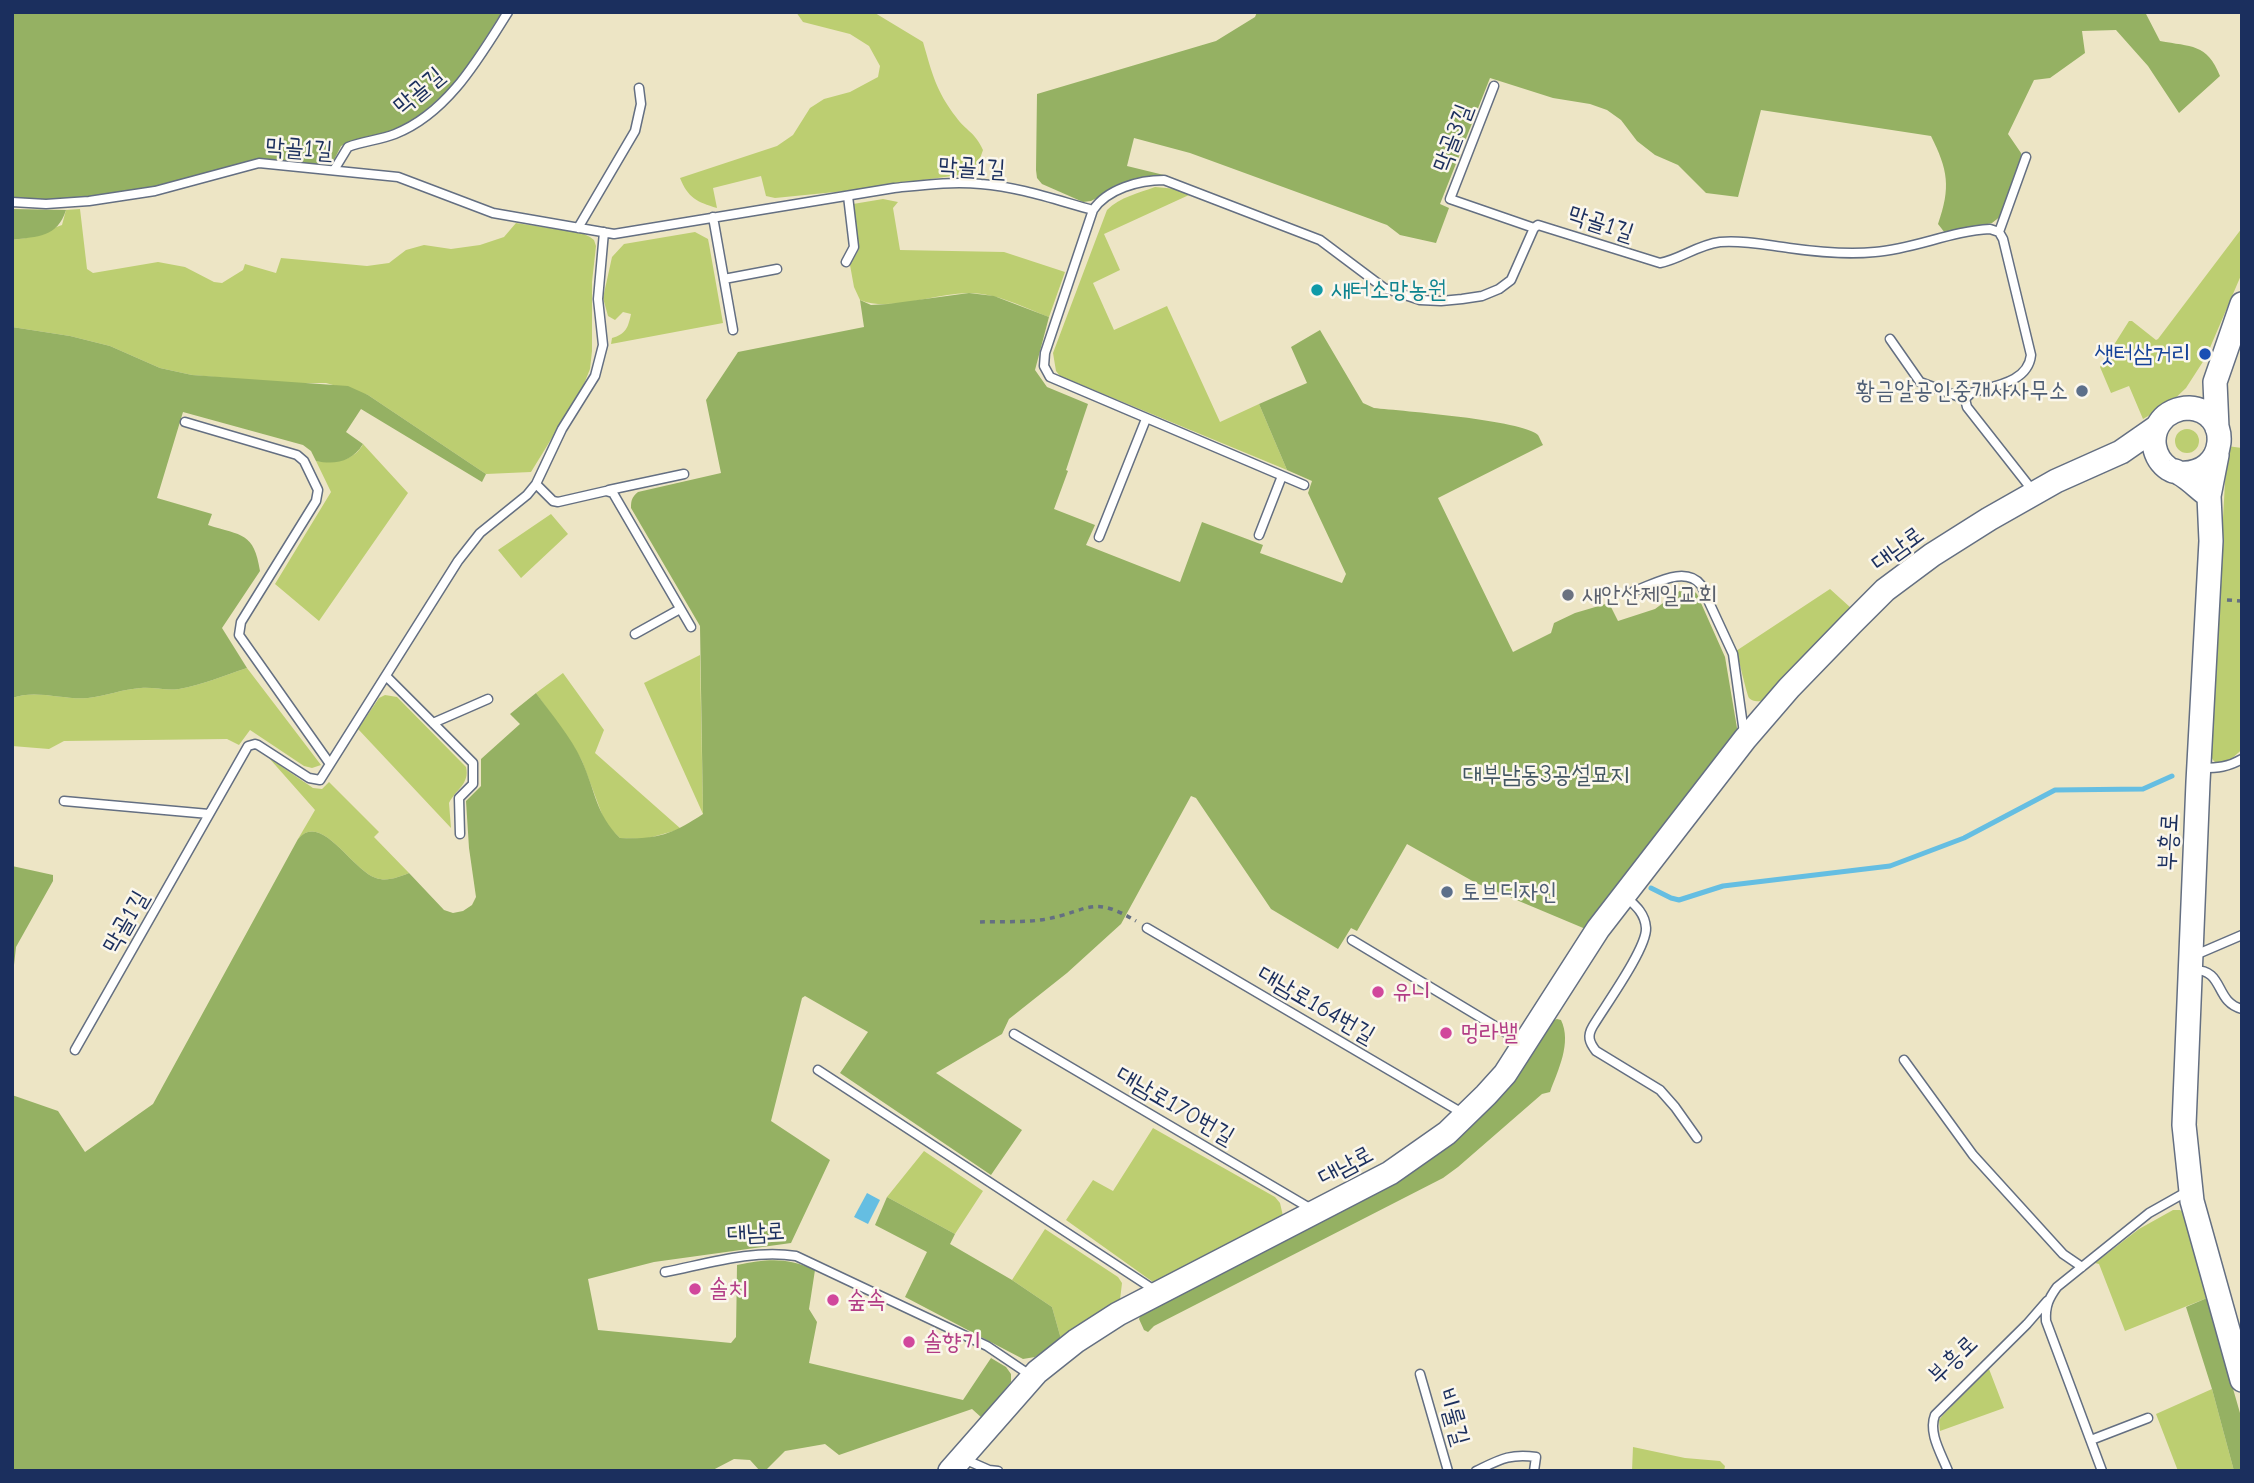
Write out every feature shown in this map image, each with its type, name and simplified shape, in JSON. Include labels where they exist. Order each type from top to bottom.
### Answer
[{"type":"street","points":[[2217,428],[2214,382],[2242,304]]},
{"type":"street","points":[[2209,496],[2171,468],[2154,446],[2157,427],[2169,413],[2214,382]]},
{"type":"street","points":[[2121,452],[2188,474],[2205,468],[2217,455],[2220,437],[2217,428],[2212,420],[2197,410],[2178,409]]},
{"type":"street","name":"대남로","points":[[959,1466],[1033,1377],[1096,1327],[1390,1173],[1430,1146],[1466,1116],[1505,1074],[1598,929],[1745,739],[1789,688],[1885,590],[1932,555],[1989,519],[2034,493],[2121,452],[2157,427]]},
{"type":"street","name":"부흥로","points":[[2217,455],[2209,496],[2211,541],[2184,1094],[2185,1138],[2191,1189],[2242,1380]]},
{"type":"lane","name":"막골길","points":[[334,170],[348,147],[394,135],[426,117],[442,103],[481,55],[508,12]]},
{"type":"lane","name":"막골3길","points":[[1494,86],[1450,200],[1534,228]]},
{"type":"lane","points":[[578,228],[635,131],[641,104],[639,88]]},
{"type":"lane","points":[[1965,398],[1971,393],[2015,379],[2026,371],[2030,363],[2031,355],[2003,239],[1999,232],[2026,157]]},
{"type":"lane","name":"막골1길","points":[[12,202],[46,204],[89,201],[155,191],[259,163],[398,177],[493,213],[614,233],[940,183],[982,184],[1026,191],[1093,210],[1101,198],[1116,191],[1152,180],[1164,180],[1320,240],[1393,292],[1420,300],[1441,301],[1482,296],[1511,280],[1534,228],[1538,225],[1660,263],[1672,261],[1703,245],[1722,242],[1746,242],[1816,252],[1855,254],[1907,247],[1982,230],[1999,232]]},
{"type":"lane","points":[[846,262],[854,247],[848,196]]},
{"type":"lane","points":[[1093,210],[1045,353],[1044,366],[1050,377],[1304,485]]},
{"type":"lane","points":[[713,217],[733,330]]},
{"type":"lane","points":[[185,422],[297,455],[304,461],[318,490],[316,501],[241,622],[239,635],[330,764],[458,561],[480,533],[527,495],[536,484],[562,429],[595,376],[601,359],[604,334],[598,286],[604,232]]},
{"type":"lane","points":[[724,279],[777,270]]},
{"type":"lane","points":[[1890,339],[1920,382],[1965,398]]},
{"type":"lane","points":[[1965,398],[1967,407],[2034,493]]},
{"type":"lane","points":[[1100,537],[1146,419]]},
{"type":"lane","points":[[536,484],[551,499],[558,502],[684,474]]},
{"type":"lane","points":[[1259,535],[1282,476]]},
{"type":"lane","points":[[606,491],[613,493],[691,627]]},
{"type":"lane","points":[[1634,590],[1688,575],[1696,578],[1702,585],[1733,654],[1745,739]]},
{"type":"lane","points":[[635,634],[680,609]]},
{"type":"lane","points":[[386,676],[473,763],[473,784],[459,799],[460,834]]},
{"type":"lane","points":[[433,723],[488,699]]},
{"type":"lane","name":"막골1길","points":[[75,1050],[248,746],[258,745],[313,780],[320,780],[330,764]]},
{"type":"lane","points":[[2199,768],[2220,768],[2242,758]]},
{"type":"lane","points":[[64,801],[209,814]]},
{"type":"lane","points":[[1625,896],[1640,910],[1644,919],[1645,940],[1589,1033],[1590,1043],[1596,1051],[1660,1090],[1697,1138]]},
{"type":"lane","name":"대남로164번길","points":[[1147,928],[1466,1116]]},
{"type":"lane","points":[[2190,964],[2242,935]]},
{"type":"lane","points":[[1352,940],[1525,1044]]},
{"type":"lane","points":[[2190,964],[2212,975],[2228,1002],[2242,1009]]},
{"type":"lane","name":"대남로170번길","points":[[1014,1034],[1316,1212]]},
{"type":"lane","points":[[1904,1060],[1973,1155],[2063,1254],[2082,1266]]},
{"type":"lane","points":[[818,1070],[1159,1293]]},
{"type":"lane","name":"부흥로","points":[[1948,1471],[1933,1433],[1932,1422],[1935,1415],[2027,1324],[2057,1287],[2149,1213],[2191,1189]]},
{"type":"lane","name":"대남로","points":[[664,1272],[763,1255],[796,1256],[987,1346],[1033,1377]]},
{"type":"lane","points":[[2049,1298],[2046,1321],[2102,1471]]},
{"type":"lane","name":"비룰길","points":[[1420,1374],[1448,1471]]},
{"type":"lane","points":[[2091,1440],[2148,1418]]},
{"type":"lane","name":"비룰길","points":[[1476,1471],[1507,1456],[1521,1455],[1536,1457],[1534,1471]]},
{"type":"lane","points":[[959,1466],[998,1471]]},
{"type":"path","points":[[979,922],[1045,919],[1103,905],[1147,928]]},
{"type":"green space","points":[[12,12],[502,12],[462,75],[443,95],[414,120],[391,131],[341,146],[331,166],[259,159],[155,187],[89,198],[47,201],[12,198]]},
{"type":"green space","points":[[796,12],[875,13],[923,42],[939,90],[949,108],[977,139],[983,150],[977,167],[966,174],[775,198],[766,196],[761,176],[713,188],[717,208],[694,198],[680,178],[777,146],[793,135],[810,108],[824,99],[850,92],[878,77],[880,66],[869,46],[850,34],[803,22]]},
{"type":"green space","points":[[1257,12],[2145,12],[2160,41],[2197,48],[2210,57],[2220,76],[2179,113],[2148,66],[2116,30],[2082,31],[2085,53],[2050,78],[2034,80],[2008,134],[2021,153],[2021,163],[2001,216],[1992,223],[1945,233],[1938,224],[1945,199],[1946,179],[1931,136],[1761,110],[1738,197],[1706,193],[1678,165],[1655,155],[1637,141],[1621,120],[1607,110],[1590,104],[1553,98],[1490,78],[1440,204],[1449,208],[1436,243],[1400,235],[1387,225],[1190,153],[1134,138],[1127,166],[1168,176],[1151,177],[1083,202],[1042,184],[1037,178],[1037,94],[1216,41],[1255,17]]},
{"type":"green space","points":[[1155,187],[1177,189],[1189,195],[1104,234],[1120,270],[1093,283],[1114,330],[1167,306],[1220,422],[1259,404],[1287,470],[1060,376],[1056,371],[1053,353],[1107,210],[1124,199]]},
{"type":"green space","points":[[883,199],[898,202],[893,208],[900,250],[1004,252],[1065,272],[1049,317],[1009,301],[977,293],[885,304],[860,300],[854,287],[850,265],[859,249],[853,204]]},
{"type":"green space","points":[[12,209],[66,210],[52,231],[12,240]]},
{"type":"green space","points":[[80,209],[87,269],[93,273],[158,262],[185,267],[214,282],[222,283],[243,270],[245,264],[276,273],[281,258],[367,266],[389,263],[406,250],[424,245],[451,249],[480,245],[504,237],[516,223],[582,233],[594,240],[596,246],[592,282],[590,369],[582,389],[531,472],[486,474],[368,395],[326,383],[283,383],[192,375],[160,368],[110,346],[70,336],[12,327],[12,240],[26,238],[62,225],[66,210]]},
{"type":"green space","points":[[2242,228],[2242,273],[2206,357],[2186,388],[2169,404],[2143,419],[2129,386],[2111,393],[2100,367],[2129,321],[2158,339]]},
{"type":"green space","points":[[695,232],[708,239],[723,323],[611,344],[612,338],[626,330],[631,314],[623,312],[615,320],[608,316],[603,298],[612,257],[624,244]]},
{"type":"green space","name":"대부남동3공설묘지","points":[[969,293],[994,296],[1049,317],[1035,370],[1047,387],[1088,404],[1054,509],[1095,525],[1086,545],[1180,582],[1202,522],[1263,545],[1260,553],[1342,583],[1346,574],[1308,493],[1312,481],[1287,470],[1259,404],[1307,383],[1291,347],[1320,330],[1363,403],[1374,408],[1510,425],[1539,436],[1543,445],[1438,498],[1513,652],[1551,633],[1554,623],[1575,613],[1609,603],[1618,621],[1655,609],[1685,587],[1692,589],[1697,594],[1725,657],[1738,734],[1588,930],[1476,883],[1407,844],[1357,931],[1351,928],[1338,949],[1271,909],[1196,798],[1191,796],[1121,924],[1067,973],[1009,1019],[1002,1034],[936,1073],[1022,1130],[991,1175],[840,1073],[868,1032],[805,996],[802,998],[771,1121],[830,1160],[791,1243],[654,1262],[588,1279],[598,1330],[731,1343],[736,1337],[737,1265],[768,1261],[795,1263],[815,1270],[809,1309],[817,1322],[809,1363],[963,1400],[991,1358],[1006,1367],[1011,1374],[1011,1382],[982,1418],[972,1409],[839,1455],[825,1444],[785,1451],[765,1471],[760,1471],[750,1460],[734,1459],[711,1471],[12,1471],[12,1095],[58,1111],[85,1152],[153,1104],[298,839],[307,832],[325,836],[359,867],[376,878],[389,879],[409,873],[444,910],[453,913],[472,905],[476,897],[466,801],[481,786],[481,759],[520,724],[510,714],[536,693],[578,752],[601,811],[620,838],[654,837],[703,814],[700,626],[631,508],[634,495],[721,473],[706,400],[738,352],[864,327],[860,300],[871,305],[888,304]]},
{"type":"green space","points":[[12,327],[70,336],[110,346],[160,368],[192,375],[348,386],[368,395],[486,474],[482,482],[361,409],[346,432],[363,444],[354,455],[330,463],[316,461],[311,451],[303,445],[183,412],[157,498],[212,514],[208,525],[238,534],[250,542],[254,549],[260,571],[222,628],[247,668],[179,689],[134,689],[88,698],[30,694],[12,698]]},
{"type":"green space","points":[[2187,429],[2198,436],[2199,441],[2192,452],[2187,453],[2176,446],[2175,441],[2182,430]]},
{"type":"green space","points":[[363,444],[408,493],[319,621],[275,584],[331,492],[316,461],[329,462],[349,458]]},
{"type":"green space","points":[[2227,446],[2242,448],[2242,749],[2234,757],[2220,763],[2212,759],[2210,752]]},
{"type":"green space","points":[[551,514],[568,534],[521,578],[498,550]]},
{"type":"green space","points":[[1830,589],[1851,608],[1766,700],[1751,700],[1736,651]]},
{"type":"green space","points":[[700,655],[703,814],[644,683]]},
{"type":"green space","points":[[247,668],[321,765],[312,768],[304,766],[250,730],[239,745],[227,739],[64,741],[49,749],[12,746],[12,698],[21,695],[88,698],[134,689],[179,689]]},
{"type":"green space","points":[[563,673],[604,730],[595,753],[681,829],[645,839],[620,838],[606,825],[582,761],[536,693]]},
{"type":"green space","points":[[385,695],[397,697],[466,767],[466,778],[449,803],[451,828],[358,729],[379,698]]},
{"type":"green space","points":[[269,758],[313,788],[322,789],[329,782],[379,832],[374,837],[409,873],[389,879],[376,878],[359,867],[325,836],[308,832],[298,839],[315,810]]},
{"type":"green space","points":[[12,866],[53,875],[53,881],[16,947],[12,983]]},
{"type":"green space","points":[[1561,1020],[1565,1038],[1560,1066],[1550,1092],[1542,1094],[1458,1167],[1443,1178],[1154,1326],[1148,1332],[1144,1330],[1139,1319],[1141,1314],[1395,1180],[1551,1021]]},
{"type":"green space","points":[[1153,1128],[1275,1197],[1280,1203],[1283,1216],[1153,1282],[1066,1220],[1093,1180],[1113,1191]]},
{"type":"green space","points":[[924,1151],[983,1191],[955,1234],[887,1197]]},
{"type":"green space","points":[[887,1197],[955,1234],[950,1244],[1052,1307],[1061,1339],[1035,1357],[1023,1359],[905,1297],[927,1252],[875,1225]]},
{"type":"green space","points":[[2173,1210],[2180,1210],[2185,1214],[2207,1298],[2125,1331],[2099,1264],[2095,1263],[2139,1229]]},
{"type":"green space","points":[[1045,1229],[1118,1277],[1122,1283],[1120,1300],[1081,1323],[1061,1339],[1052,1307],[1012,1280]]},
{"type":"green space","points":[[2207,1298],[2242,1420],[2242,1471],[2234,1471],[2186,1307]]},
{"type":"green space","points":[[1989,1369],[2004,1408],[1940,1431],[1939,1420]]},
{"type":"green space","points":[[2212,1389],[2234,1471],[2178,1471],[2156,1414]]},
{"type":"green space","points":[[1633,1447],[1685,1458],[1720,1461],[1725,1466],[1724,1471],[1632,1471]]},
{"type":"water","points":[[867,1193],[880,1200],[868,1224],[854,1217]]},
{"type":"waterway","points":[[1651,888],[1679,900],[1723,886],[1890,866],[1964,838],[2055,790],[2143,789],[2172,776]]},
{"type":"place","name":"새터소망농원","points":[[1317,290]]},
{"type":"place","name":"샛터삼거리","points":[[2205,354]]},
{"type":"place","name":"황금알공인중개사사무소","points":[[2082,391]]},
{"type":"place","name":"새안산제일교회","points":[[1568,595]]},
{"type":"place","name":"토브디자인","points":[[1447,892]]},
{"type":"place","name":"유니","points":[[1378,992]]},
{"type":"place","name":"멍라밸","points":[[1446,1033]]},
{"type":"place","name":"솔치","points":[[695,1289]]},
{"type":"place","name":"숲속","points":[[833,1300]]},
{"type":"place","name":"솔향기","points":[[909,1342]]}]
